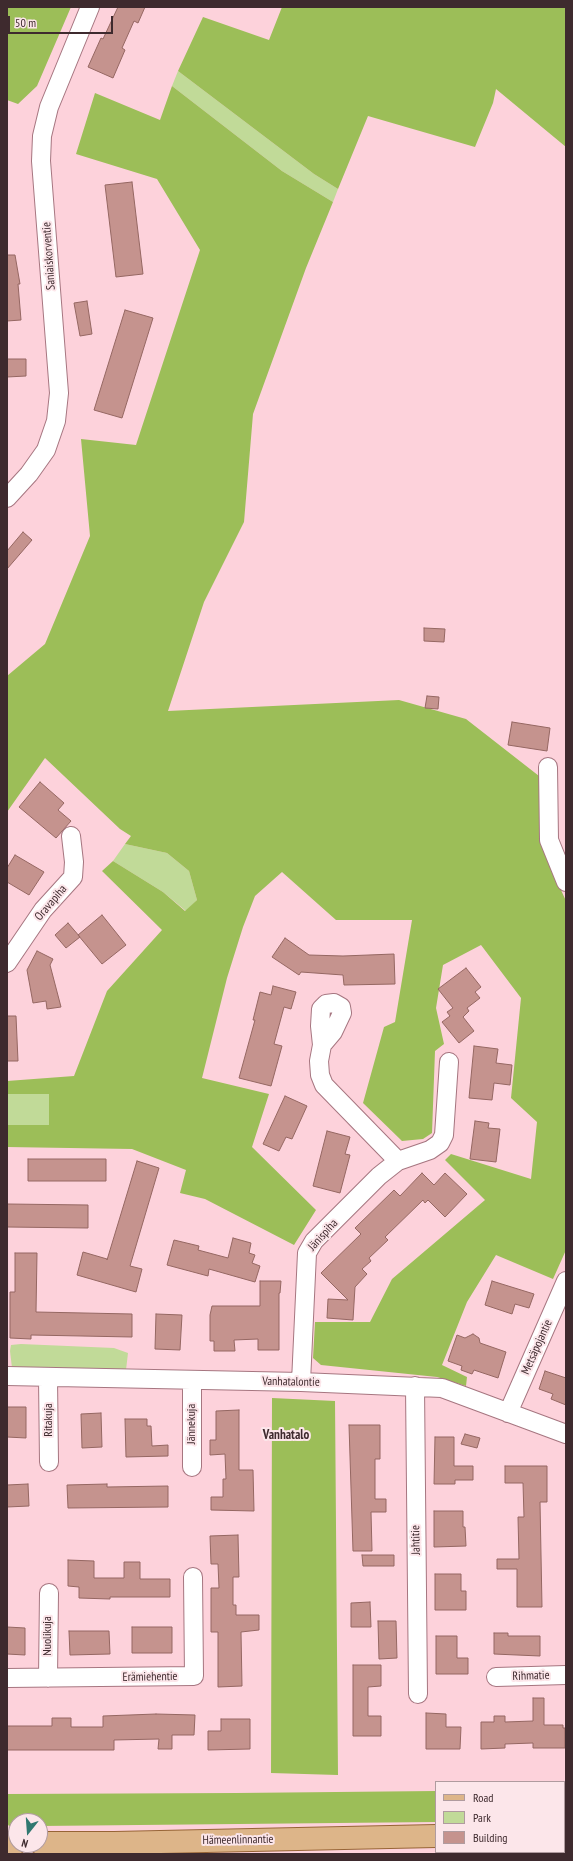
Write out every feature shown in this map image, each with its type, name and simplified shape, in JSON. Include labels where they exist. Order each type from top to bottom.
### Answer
[{"type":"main road","name":"Hämeenlinnantie","points":[[48,1843],[435,1836]]},
{"type":"street","name":"Saniaiskorventie","points":[[7,498],[29,474],[46,450],[56,421],[59,392],[41,161],[42,136],[49,107],[90,7]]},
{"type":"street","points":[[548,767],[550,840],[566,882]]},
{"type":"street","name":"Oravapiha","points":[[7,963],[43,910],[73,877],[74,862],[71,836]]},
{"type":"street","points":[[322,1046],[319,1061],[320,1075],[324,1085],[398,1161]]},
{"type":"street","name":"Jänispiha","points":[[301,1382],[306,1253],[314,1241],[379,1176],[398,1161],[430,1150],[440,1143],[444,1135],[449,1062]]},
{"type":"street","name":"Metsäpojantie","points":[[508,1413],[566,1281]]},
{"type":"street","name":"Vanhatalontie","points":[[7,1376],[301,1382],[442,1388],[566,1434]]},
{"type":"street","name":"Ritakuja","points":[[48,1378],[49,1462]]},
{"type":"street","name":"Jännekuja","points":[[192,1380],[192,1467]]},
{"type":"street","name":"Jahtitie","points":[[415,1386],[418,1694]]},
{"type":"street","name":"Erämiehentie","points":[[7,1678],[194,1676],[193,1578]]},
{"type":"street","name":"Nuolikuja","points":[[48,1678],[49,1593]]},
{"type":"street","name":"Rihmatie","points":[[496,1677],[566,1675]]},
{"type":"green space","points":[[7,7],[71,7],[37,86],[18,104],[7,100]]},
{"type":"green space","points":[[282,7],[566,7],[566,147],[496,89],[493,103],[475,147],[368,116],[338,189],[314,174],[178,71],[203,17],[269,40]]},
{"type":"green space","points":[[178,71],[314,174],[338,189],[333,202],[282,171],[172,86]]},
{"type":"green space","points":[[172,86],[282,171],[333,202],[306,268],[253,414],[244,522],[204,602],[168,711],[399,700],[466,719],[539,776],[546,857],[566,901],[566,1250],[553,1279],[496,1255],[467,1302],[442,1365],[467,1377],[466,1386],[437,1377],[321,1365],[313,1358],[315,1322],[370,1322],[392,1279],[485,1200],[445,1160],[451,1154],[531,1179],[537,1122],[511,1098],[521,998],[481,945],[443,965],[436,1008],[444,1044],[435,1051],[432,1133],[423,1139],[402,1141],[363,1103],[384,1027],[395,1022],[412,920],[336,920],[282,872],[255,896],[243,927],[227,978],[202,1078],[269,1094],[252,1147],[316,1210],[294,1245],[205,1199],[180,1193],[186,1170],[132,1149],[7,1147],[7,1125],[49,1125],[49,1094],[7,1094],[7,1081],[74,1076],[107,991],[162,930],[102,871],[113,861],[163,892],[185,911],[197,900],[189,871],[167,853],[125,844],[131,836],[120,829],[45,758],[7,812],[7,676],[45,644],[90,536],[81,439],[136,445],[200,250],[157,179],[76,154],[95,93],[160,120]]},
{"type":"green space","points":[[125,844],[167,853],[189,871],[197,900],[186,911],[163,892],[113,861]]},
{"type":"green space","points":[[7,1094],[49,1094],[49,1126],[7,1125]]},
{"type":"green space","points":[[21,1344],[114,1348],[128,1353],[126,1370],[12,1368],[10,1351],[11,1345]]},
{"type":"green space","points":[[272,1398],[335,1401],[338,1775],[271,1773]]},
{"type":"green space","points":[[565,1787],[566,1787],[565,1820]]},
{"type":"green space","points":[[435,1791],[435,1822],[48,1826],[48,1813],[8,1813],[8,1824],[7,1794]]},
{"type":"building","points":[[118,7],[145,7],[138,23],[134,21],[122,48],[125,50],[113,78],[88,67],[101,38],[103,39]]},
{"type":"building","points":[[132,182],[143,274],[116,277],[105,185]]},
{"type":"building","points":[[7,255],[15,255],[20,284],[18,284],[21,320],[7,321]]},
{"type":"building","points":[[87,301],[92,334],[80,336],[74,303]]},
{"type":"building","points":[[125,310],[153,318],[122,418],[94,410]]},
{"type":"building","points":[[7,359],[26,359],[26,376],[7,377]]},
{"type":"building","points":[[23,532],[32,540],[7,569],[7,551]]},
{"type":"building","points":[[424,628],[445,629],[444,642],[424,641]]},
{"type":"building","points":[[427,696],[439,697],[438,709],[425,708]]},
{"type":"building","points":[[512,722],[550,728],[547,751],[508,745]]},
{"type":"building","points":[[40,782],[64,803],[58,810],[71,821],[56,838],[19,807]]},
{"type":"building","points":[[15,855],[44,872],[29,895],[7,882],[7,868]]},
{"type":"building","points":[[102,915],[126,945],[102,964],[78,935]]},
{"type":"building","points":[[68,923],[80,937],[66,948],[55,935]]},
{"type":"building","points":[[285,938],[309,955],[343,956],[394,954],[395,984],[344,985],[343,975],[301,972],[299,975],[272,957]]},
{"type":"building","points":[[37,951],[53,959],[50,965],[61,1007],[47,1009],[46,1001],[33,1003],[27,970]]},
{"type":"building","points":[[466,968],[481,987],[475,992],[480,998],[467,1008],[469,1011],[463,1017],[474,1031],[459,1043],[442,1022],[450,1016],[447,1012],[453,1008],[438,989]]},
{"type":"building","points":[[273,986],[296,992],[291,1009],[284,1007],[274,1044],[282,1046],[271,1086],[239,1078],[255,1020],[253,1020],[260,992],[271,995]]},
{"type":"building","points":[[7,1016],[16,1016],[18,1061],[7,1061]]},
{"type":"building","points":[[474,1046],[498,1049],[496,1063],[512,1065],[510,1085],[494,1083],[492,1100],[469,1098]]},
{"type":"building","points":[[285,1096],[307,1106],[292,1139],[286,1137],[279,1151],[263,1144]]},
{"type":"building","points":[[475,1121],[489,1123],[488,1128],[500,1129],[496,1162],[470,1159]]},
{"type":"building","points":[[327,1131],[350,1137],[345,1154],[350,1155],[340,1193],[313,1186]]},
{"type":"building","points":[[28,1159],[106,1159],[106,1181],[28,1181]]},
{"type":"building","points":[[137,1161],[159,1168],[130,1266],[142,1269],[136,1292],[77,1275],[83,1252],[107,1260]]},
{"type":"building","points":[[422,1173],[434,1185],[445,1173],[467,1194],[445,1217],[428,1200],[425,1203],[423,1200],[385,1237],[388,1240],[369,1258],[371,1261],[362,1269],[367,1274],[355,1287],[353,1320],[327,1318],[328,1299],[348,1300],[321,1273],[361,1234],[355,1228],[394,1190],[400,1196]]},
{"type":"building","points":[[7,1204],[88,1205],[88,1228],[7,1227]]},
{"type":"building","points":[[233,1238],[251,1243],[249,1253],[255,1255],[252,1263],[260,1266],[255,1282],[209,1269],[208,1276],[167,1265],[174,1240],[199,1246],[198,1250],[228,1258]]},
{"type":"building","points":[[15,1253],[37,1253],[36,1312],[132,1314],[132,1337],[31,1335],[31,1339],[10,1338],[10,1292],[15,1292]]},
{"type":"building","points":[[260,1281],[281,1281],[279,1293],[279,1350],[258,1350],[258,1339],[234,1340],[235,1351],[214,1351],[214,1341],[210,1341],[210,1315],[212,1306],[260,1306]]},
{"type":"building","points":[[492,1281],[534,1294],[529,1308],[515,1304],[512,1314],[485,1305]]},
{"type":"building","points":[[156,1314],[182,1315],[180,1350],[155,1349]]},
{"type":"building","points":[[473,1334],[479,1338],[480,1343],[506,1352],[498,1378],[474,1370],[472,1374],[461,1370],[462,1366],[448,1361],[457,1335],[465,1338]]},
{"type":"building","points":[[545,1371],[566,1378],[566,1405],[551,1399],[553,1394],[539,1389]]},
{"type":"building","points":[[7,1407],[26,1407],[26,1438],[7,1437]]},
{"type":"building","points":[[239,1410],[239,1470],[253,1470],[254,1511],[211,1510],[211,1497],[223,1497],[223,1479],[226,1479],[225,1454],[210,1455],[210,1440],[216,1440],[216,1411]]},
{"type":"building","points":[[101,1413],[102,1447],[82,1448],[81,1414]]},
{"type":"building","points":[[125,1419],[147,1419],[147,1426],[151,1426],[152,1446],[168,1445],[168,1456],[126,1457]]},
{"type":"building","points":[[349,1425],[380,1425],[380,1459],[375,1459],[375,1499],[386,1499],[386,1512],[371,1512],[372,1551],[353,1551]]},
{"type":"building","points":[[465,1434],[480,1438],[477,1448],[461,1444]]},
{"type":"building","points":[[435,1437],[454,1437],[454,1466],[473,1466],[473,1480],[455,1480],[455,1484],[434,1484]]},
{"type":"building","points":[[505,1466],[547,1466],[547,1502],[540,1502],[542,1607],[517,1607],[517,1569],[497,1569],[497,1559],[519,1559],[518,1517],[524,1517],[523,1483],[505,1483]]},
{"type":"building","points":[[28,1484],[29,1506],[7,1507],[7,1485]]},
{"type":"building","points":[[107,1484],[107,1487],[168,1486],[168,1507],[68,1508],[67,1485]]},
{"type":"building","points":[[434,1511],[463,1511],[463,1527],[465,1527],[466,1546],[434,1547]]},
{"type":"building","points":[[238,1535],[239,1577],[233,1577],[233,1605],[236,1605],[236,1615],[259,1615],[259,1630],[241,1632],[242,1686],[218,1687],[218,1632],[211,1632],[211,1588],[219,1588],[218,1564],[211,1564],[210,1536]]},
{"type":"building","points":[[362,1555],[394,1555],[394,1566],[363,1566]]},
{"type":"building","points":[[68,1560],[94,1561],[94,1578],[124,1578],[124,1562],[140,1562],[140,1579],[170,1579],[170,1597],[110,1597],[110,1599],[79,1598],[79,1587],[68,1586]]},
{"type":"building","points":[[435,1574],[461,1574],[461,1591],[466,1591],[466,1610],[435,1610]]},
{"type":"building","points":[[370,1602],[371,1627],[351,1627],[351,1603]]},
{"type":"building","points":[[378,1621],[396,1621],[397,1658],[379,1659]]},
{"type":"building","points":[[7,1627],[25,1628],[25,1655],[7,1654]]},
{"type":"building","points":[[132,1627],[172,1627],[172,1653],[132,1653]]},
{"type":"building","points":[[69,1631],[109,1631],[110,1654],[70,1655]]},
{"type":"building","points":[[494,1633],[508,1633],[508,1636],[540,1636],[540,1656],[494,1654]]},
{"type":"building","points":[[436,1636],[457,1636],[457,1658],[468,1658],[468,1674],[436,1674]]},
{"type":"building","points":[[353,1665],[381,1665],[381,1686],[368,1687],[368,1716],[381,1716],[381,1736],[353,1736]]},
{"type":"building","points":[[533,1698],[544,1698],[544,1725],[563,1725],[563,1728],[565,1728],[565,1748],[533,1748],[533,1743],[505,1744],[505,1748],[481,1749],[481,1722],[494,1722],[494,1716],[505,1716],[505,1722],[533,1721]]},
{"type":"building","points":[[426,1713],[446,1714],[446,1727],[461,1727],[460,1749],[426,1749]]},
{"type":"building","points":[[156,1714],[195,1715],[194,1735],[172,1735],[172,1749],[158,1749],[159,1739],[114,1740],[114,1750],[7,1750],[7,1726],[52,1726],[52,1718],[71,1718],[71,1727],[103,1727],[103,1716]]},
{"type":"building","points":[[221,1719],[250,1719],[250,1749],[208,1750],[208,1731],[221,1731]]},
{"type":"district","name":"Vanhatalo","points":[[286,1435]]}]
